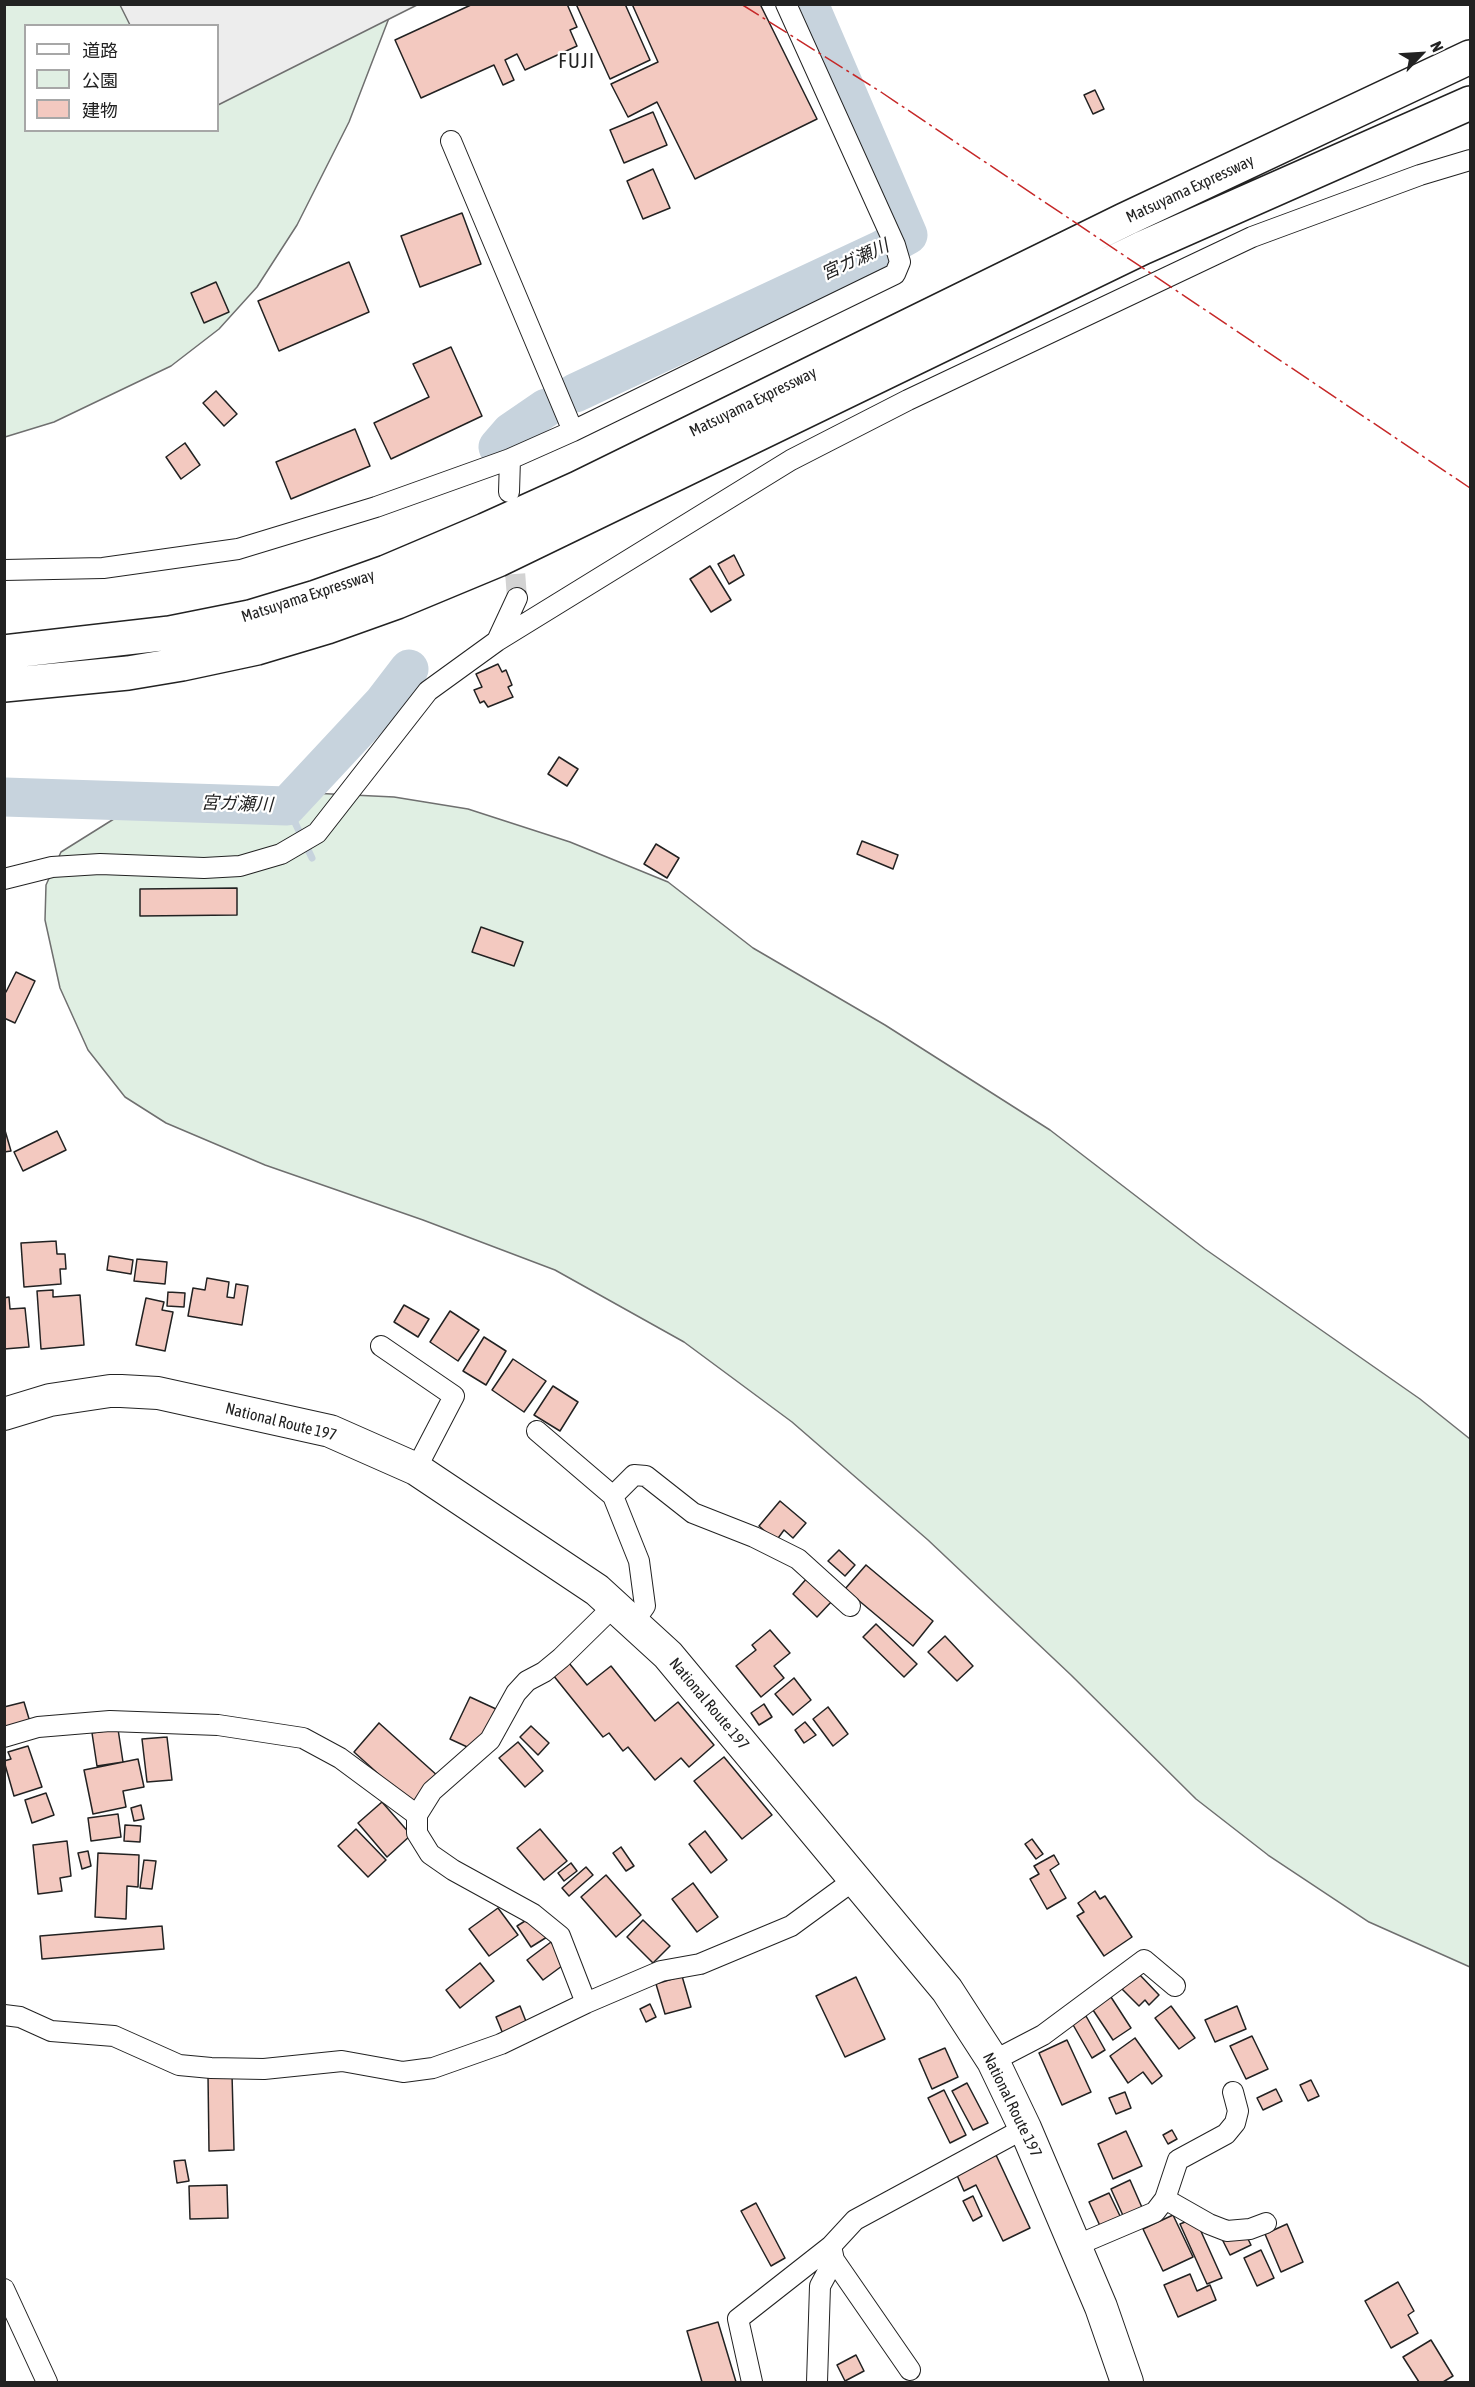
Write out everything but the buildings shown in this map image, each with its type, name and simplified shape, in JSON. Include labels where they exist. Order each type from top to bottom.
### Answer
[{"type":"highway","name":"Matsuyama Expressway","points":[[4,652],[171,633],[250,617],[386,572],[578,488],[1124,220],[1470,57]]},
{"type":"highway","name":"Matsuyama Expressway","points":[[10,686],[128,673],[246,650],[327,627],[397,602],[498,560],[1142,248],[1470,103]]},
{"type":"highway","points":[[4,637],[121,640]]},
{"type":"highway","name":"National Route 197","points":[[4,1414],[50,1400],[110,1391],[158,1393],[330,1431],[416,1468],[597,1590],[668,1655],[947,1990],[993,2061],[1024,2128],[1101,2307],[1127,2382]]},
{"type":"street","points":[[4,570],[103,567],[238,549],[376,507],[510,459],[895,274],[900,262],[895,245],[786,4]]},
{"type":"street","points":[[451,141],[573,430]]},
{"type":"street","points":[[4,879],[52,867],[100,864],[204,868],[240,866],[281,854],[317,833],[428,691],[497,641],[791,459],[908,400],[1252,237],[1420,175],[1470,160]]},
{"type":"street","points":[[509,492],[510,459]]},
{"type":"street","points":[[497,641],[517,598]]},
{"type":"street","points":[[381,1346],[454,1396],[416,1468]]},
{"type":"street","points":[[537,1431],[613,1496],[639,1561],[645,1605],[623,1614],[544,1672],[527,1681],[516,1693],[490,1740],[432,1791],[417,1815],[417,1833],[430,1854],[453,1870],[533,1914],[560,1936],[586,2002]]},
{"type":"street","points":[[613,1496],[634,1475],[645,1476],[693,1513],[754,1537],[798,1559],[850,1606]]},
{"type":"street","points":[[4,1737],[38,1727],[110,1722],[218,1725],[303,1738],[340,1758],[417,1815]]},
{"type":"street","points":[[4,2015],[20,2017],[51,2031],[114,2036],[179,2065],[264,2069],[342,2061],[403,2072],[433,2068],[501,2044],[586,2002],[661,1971],[700,1964],[791,1926],[854,1880]]},
{"type":"street","points":[[993,2061],[1043,2035],[1144,1960],[1175,1986]]},
{"type":"street","points":[[1075,2246],[1155,2212],[1165,2199],[1178,2160],[1226,2134],[1235,2123],[1238,2111],[1233,2092]]},
{"type":"street","points":[[817,2382],[820,2286],[833,2253],[855,2220],[1024,2128]]},
{"type":"street","points":[[1165,2199],[1209,2224],[1227,2231],[1250,2229],[1266,2223]]},
{"type":"street","points":[[833,2253],[910,2370]]},
{"type":"street","points":[[753,2382],[738,2319],[833,2253]]},
{"type":"street","points":[[4,2289],[47,2382]]},
{"type":"green space","points":[[5,5],[394,5],[349,122],[297,225],[257,287],[219,329],[171,366],[54,422],[5,437]]},
{"type":"green space","points":[[311,793],[394,797],[468,809],[570,842],[668,882],[753,948],[885,1025],[1050,1130],[1205,1249],[1420,1399],[1470,1439],[1470,1967],[1369,1922],[1268,1855],[1196,1799],[1071,1675],[928,1540],[792,1422],[684,1342],[555,1270],[423,1220],[265,1165],[166,1123],[125,1097],[88,1050],[60,988],[45,920],[46,885],[61,852],[125,812],[161,802],[200,796],[240,797]]},
{"type":"shaded area","points":[[120,5],[417,5],[219,104],[219,24],[130,24]]},
{"type":"waterway","name":"宮ガ瀬川","points":[[575,393],[879,251],[908,235],[809,4]]},
{"type":"waterway","name":"宮ガ瀬川","points":[[498,447],[511,432],[546,408]]},
{"type":"waterway","name":"宮ガ瀬川","points":[[4,797],[287,806],[383,703],[409,669]]},
{"type":"waterway","points":[[287,806],[312,858]]},
{"type":"tunnel","points":[[513,544],[517,598]]},
{"type":"power","points":[[741,4],[881,92],[1470,488]]},
{"type":"district","name":"FUJI","points":[[577,62]]}]
